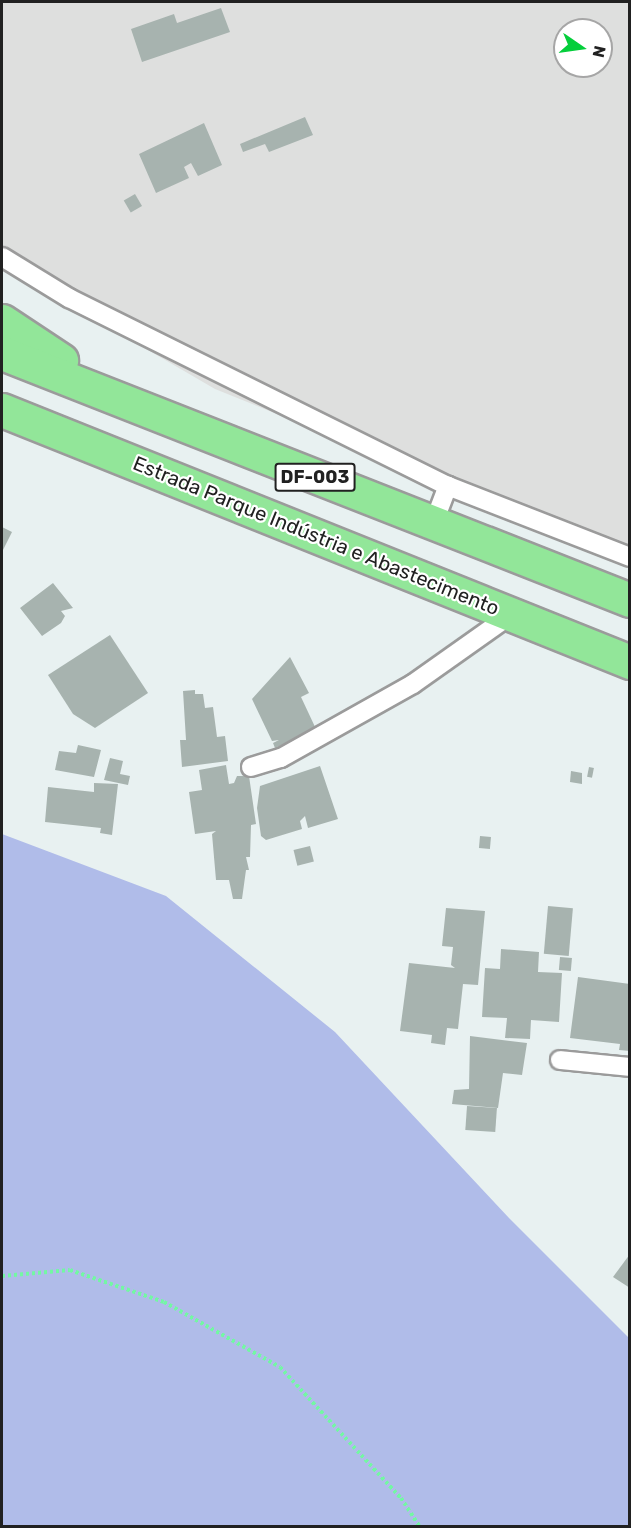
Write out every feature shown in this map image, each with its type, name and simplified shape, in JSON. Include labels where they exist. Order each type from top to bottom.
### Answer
[{"type":"highway","points":[[2,321],[147,413]]},
{"type":"highway","name":"DF-003","points":[[2,353],[147,413],[434,522],[630,600]]},
{"type":"highway","name":"Estrada Parque Indústria e Abastecimento","points":[[2,410],[630,662]]},
{"type":"street","points":[[2,256],[79,303],[448,486],[630,557]]},
{"type":"street","points":[[434,522],[448,486]]},
{"type":"street","points":[[251,767],[280,758],[413,684],[512,614]]},
{"type":"street","points":[[560,1060],[630,1067]]},
{"type":"path","points":[[2,1276],[70,1270],[164,1302],[280,1367],[401,1498],[419,1527]]},
{"type":"shaded area","points":[[2,2],[629,2],[629,556],[215,389],[2,265]]},
{"type":"shaded area","points":[[2,834],[166,896],[335,1032],[509,1218],[629,1338],[629,1526],[2,1526]]},
{"type":"building","points":[[221,8],[230,32],[142,62],[131,29],[174,14],[177,23]]},
{"type":"building","points":[[305,117],[313,135],[269,152],[265,144],[243,152],[240,144]]},
{"type":"building","points":[[204,123],[222,165],[198,176],[191,163],[184,167],[189,178],[156,193],[139,154]]},
{"type":"building","points":[[135,194],[142,206],[131,213],[124,200]]},
{"type":"building","points":[[2,527],[12,532],[2,552]]},
{"type":"building","points":[[53,583],[73,608],[61,611],[65,616],[61,623],[42,636],[20,608]]},
{"type":"building","points":[[110,635],[148,693],[95,728],[73,714],[48,675]]},
{"type":"building","points":[[290,657],[309,693],[301,697],[316,729],[275,748],[273,743],[279,740],[272,741],[252,699]]},
{"type":"building","points":[[195,690],[195,694],[203,694],[205,708],[213,707],[217,737],[225,736],[228,761],[182,767],[180,740],[186,740],[183,691]]},
{"type":"building","points":[[78,745],[101,750],[94,777],[55,770],[59,751],[76,753]]},
{"type":"building","points":[[110,758],[123,761],[120,774],[130,776],[128,785],[104,780]]},
{"type":"building","points":[[226,765],[229,784],[234,783],[237,776],[249,776],[256,824],[251,825],[250,857],[246,857],[249,870],[246,870],[242,899],[233,899],[229,880],[216,880],[212,834],[216,831],[195,834],[189,792],[202,790],[199,770]]},
{"type":"building","points":[[320,766],[338,819],[308,828],[305,816],[300,821],[302,829],[266,840],[261,836],[257,808],[260,786]]},
{"type":"building","points":[[589,767],[594,768],[592,778],[587,777]]},
{"type":"building","points":[[571,771],[582,773],[582,784],[570,782]]},
{"type":"building","points":[[94,783],[118,784],[112,835],[100,833],[101,828],[45,822],[48,787],[94,792]]},
{"type":"building","points":[[480,836],[491,837],[490,849],[479,848]]},
{"type":"building","points":[[310,846],[314,862],[297,866],[294,850]]},
{"type":"building","points":[[548,906],[573,908],[569,956],[544,954]]},
{"type":"building","points":[[446,908],[485,911],[478,985],[463,984],[458,1029],[447,1028],[445,1045],[431,1043],[432,1035],[400,1031],[409,963],[455,968],[451,965],[453,947],[442,946]]},
{"type":"building","points":[[501,949],[539,952],[538,972],[562,973],[559,1022],[531,1020],[530,1039],[505,1038],[507,1018],[482,1017],[485,968],[500,969]]},
{"type":"building","points":[[560,957],[572,958],[571,971],[559,970]]},
{"type":"building","points":[[578,977],[630,984],[630,1051],[619,1050],[620,1044],[570,1038]]},
{"type":"building","points":[[470,1036],[527,1043],[522,1075],[503,1073],[498,1108],[452,1104],[454,1090],[469,1089]]},
{"type":"building","points":[[467,1106],[497,1108],[495,1132],[465,1130]]},
{"type":"building","points":[[630,1254],[630,1288],[613,1277]]}]
